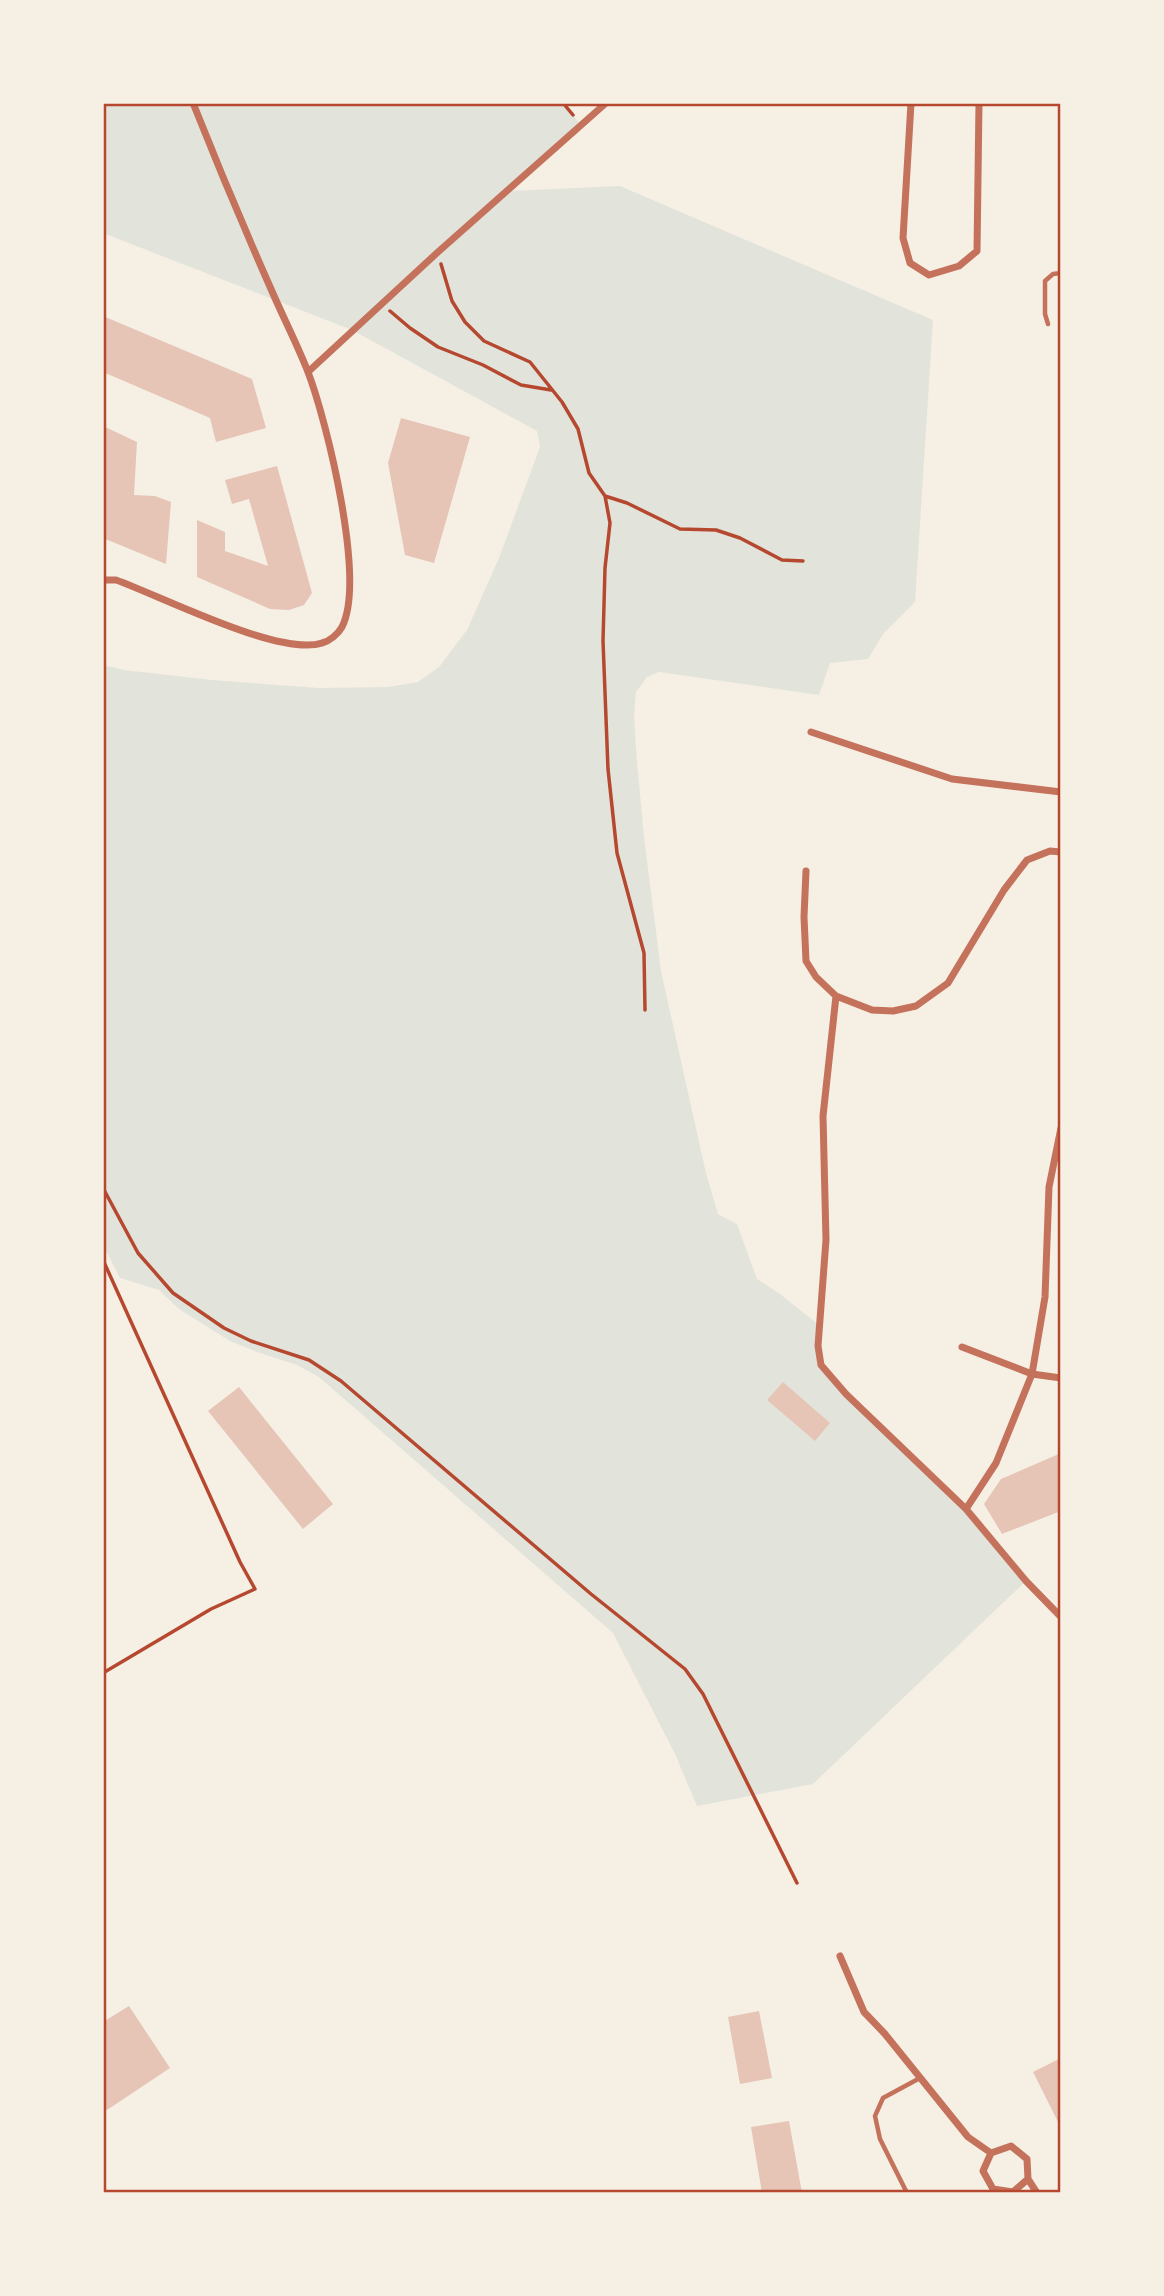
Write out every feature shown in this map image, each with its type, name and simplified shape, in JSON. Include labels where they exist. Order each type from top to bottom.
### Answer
[{"type":"street","points":[[103,580],[116,580],[276,642],[309,646],[323,643],[334,637],[342,627],[346,612],[348,563],[337,478],[308,372],[234,205],[193,103]]},
{"type":"street","points":[[308,372],[606,103]]},
{"type":"street","points":[[911,103],[904,239],[910,262],[929,275],[959,266],[977,251],[979,103]]},
{"type":"street","points":[[811,732],[951,779],[1061,792]]},
{"type":"street","points":[[806,871],[806,961],[816,977],[836,996],[872,1010],[893,1011],[916,1006],[948,983],[1004,890],[1027,860],[1050,851],[1061,852]]},
{"type":"street","points":[[836,996],[822,1116],[826,1240],[818,1355],[821,1365],[846,1394],[966,1509],[1026,1581],[1061,1617]]},
{"type":"street","points":[[966,1509],[996,1463],[1032,1374],[1045,1297],[1049,1187],[1061,1128]]},
{"type":"street","points":[[962,1347],[1032,1374],[1061,1378]]},
{"type":"street","points":[[840,1956],[864,2012],[968,2137],[991,2153]]},
{"type":"street","points":[[991,2153],[1011,2147],[1027,2158],[1028,2179],[1037,2193]]},
{"type":"street","points":[[991,2153],[984,2171],[993,2189],[1013,2192],[1028,2179]]},
{"type":"lane","points":[[1048,324],[1045,281],[1053,274],[1061,273]]},
{"type":"lane","points":[[907,2193],[880,2139],[875,2116],[883,2098],[920,2078]]},
{"type":"path","points":[[438,252],[452,301],[465,322],[484,341],[530,362],[553,390],[578,429],[589,473],[605,496],[610,523],[605,568],[603,641],[608,769],[617,853],[644,953],[645,1010]]},
{"type":"path","points":[[382,303],[410,328],[438,347],[483,365],[521,385],[553,390]]},
{"type":"path","points":[[605,496],[627,503],[680,529],[716,530],[740,538],[782,561],[803,561]]},
{"type":"path","points":[[103,1188],[138,1253],[173,1293],[204,1317],[236,1335],[309,1360],[330,1373],[373,1406],[591,1594],[685,1669],[703,1694],[797,1882]]},
{"type":"path","points":[[103,1260],[240,1562],[256,1589],[212,1609],[103,1673]]},
{"type":"shaded area","points":[[103,103],[563,103],[581,125],[507,191],[620,186],[933,320],[915,602],[883,634],[868,659],[830,663],[819,695],[659,672],[647,677],[636,692],[634,715],[644,837],[661,971],[706,1173],[718,1214],[737,1224],[757,1279],[819,1325],[821,1365],[930,1474],[1026,1581],[813,1784],[697,1806],[675,1754],[613,1633],[319,1377],[297,1365],[230,1341],[179,1309],[159,1290],[120,1278],[103,1245],[103,665],[212,680],[319,688],[388,687],[418,682],[439,667],[467,630],[499,558],[540,447],[537,431],[352,330],[103,233]]},
{"type":"building","points":[[103,316],[252,379],[266,428],[216,442],[210,418],[103,372]]},
{"type":"building","points":[[401,418],[470,437],[434,563],[405,555],[388,463]]},
{"type":"building","points":[[103,426],[137,442],[134,495],[155,496],[171,502],[166,564],[103,538]]},
{"type":"building","points":[[277,466],[312,593],[304,605],[289,610],[270,609],[197,577],[197,520],[225,532],[225,551],[268,566],[249,499],[232,504],[225,480]]},
{"type":"building","points":[[783,1382],[830,1423],[815,1441],[767,1400]]},
{"type":"building","points":[[239,1387],[333,1504],[303,1529],[208,1411]]},
{"type":"building","points":[[1061,1453],[1061,1511],[1002,1534],[984,1504],[1001,1479]]},
{"type":"building","points":[[129,2006],[170,2068],[107,2110],[103,2104],[103,2022]]},
{"type":"building","points":[[759,2011],[772,2078],[740,2084],[728,2017]]},
{"type":"building","points":[[1059,2059],[1061,2063],[1061,2128],[1033,2072]]},
{"type":"building","points":[[789,2121],[802,2193],[762,2193],[751,2127]]}]
